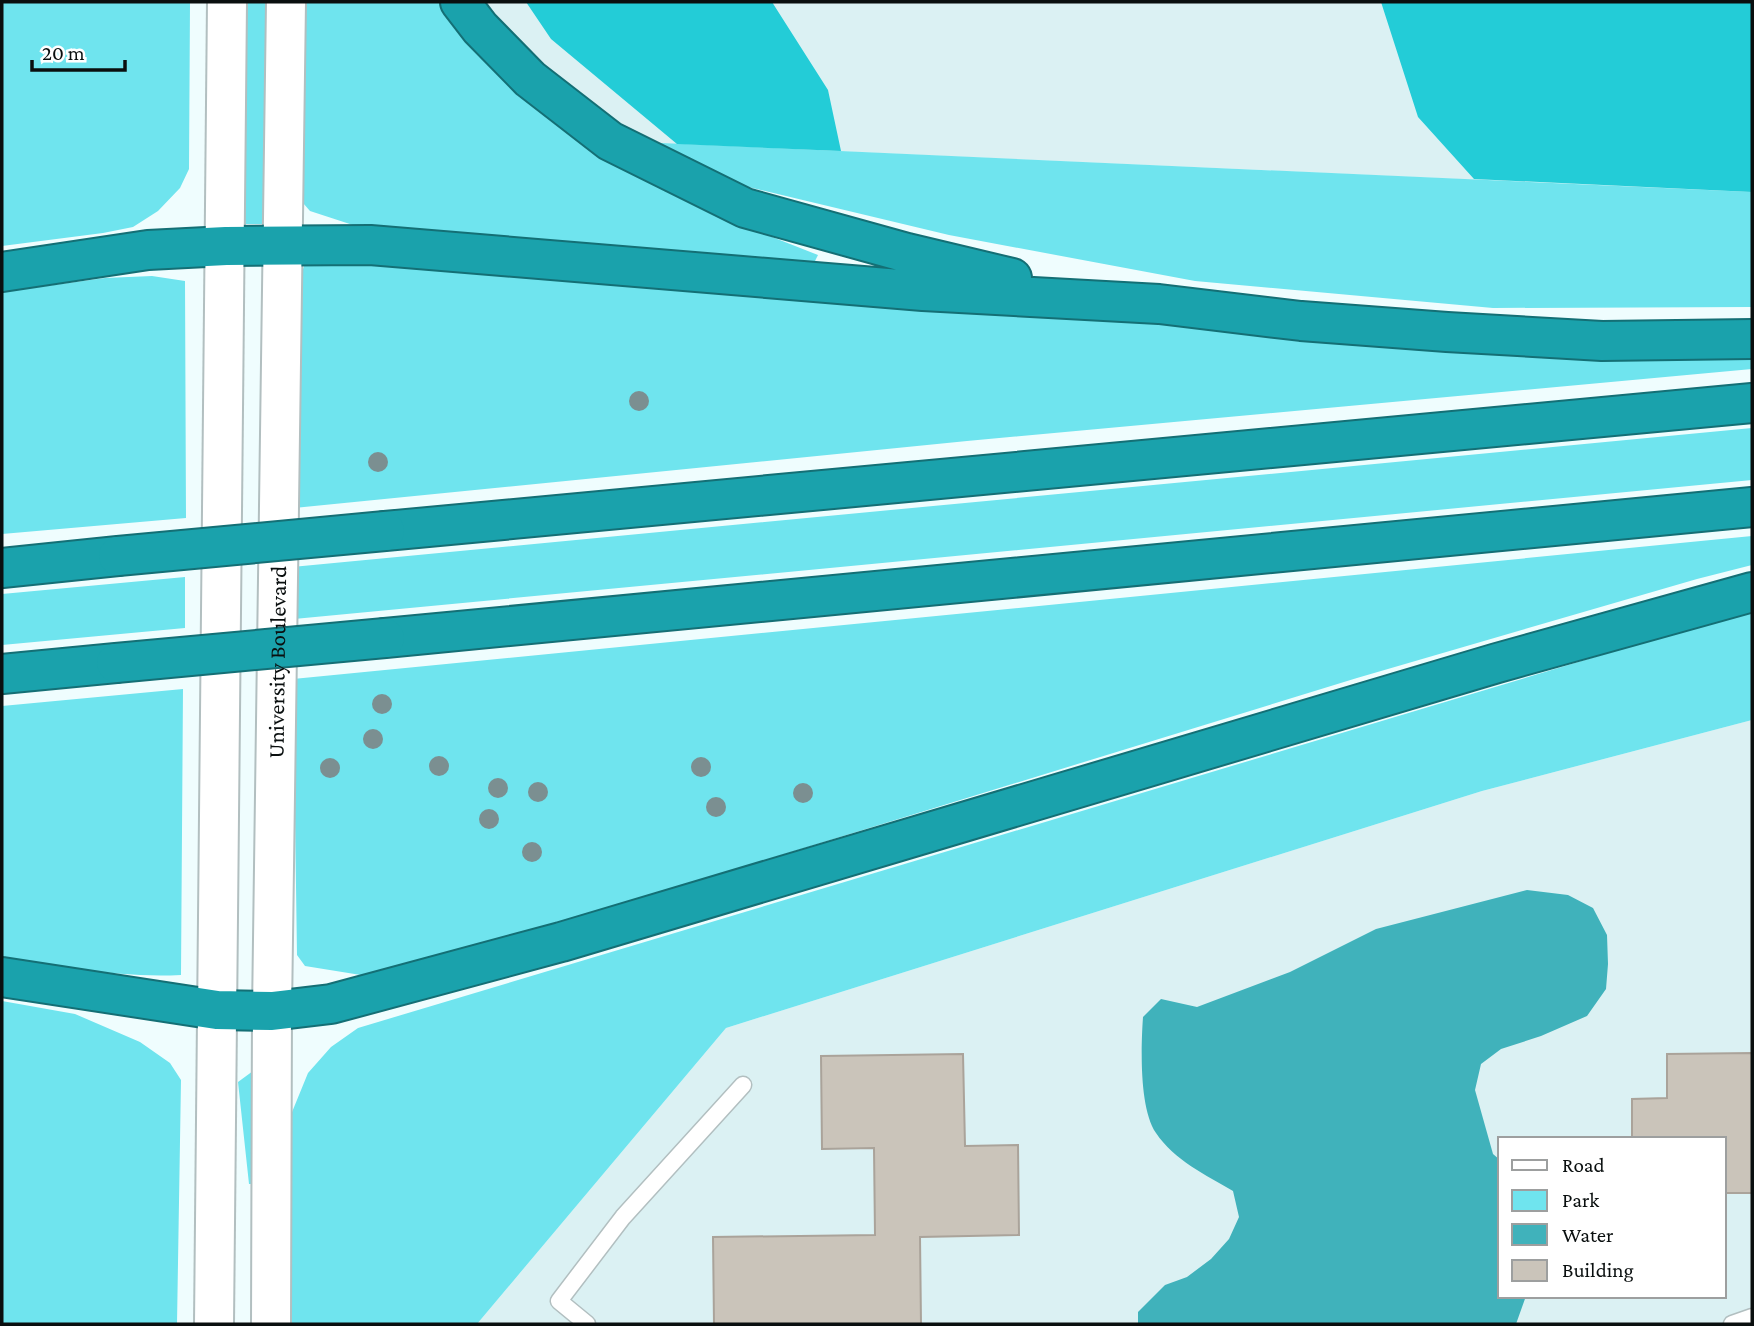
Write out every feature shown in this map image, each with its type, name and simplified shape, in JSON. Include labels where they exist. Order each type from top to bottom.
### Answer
[{"type":"highway","points":[[460,2],[480,28],[530,79],[610,141],[745,208],[907,253],[1034,283],[1159,304],[1301,321],[1602,341],[1752,339]]},
{"type":"highway","points":[[2,272],[148,250],[226,246],[370,245],[923,291],[1159,304]]},
{"type":"highway","points":[[2,568],[1752,403]]},
{"type":"highway","points":[[2,674],[1752,507]]},
{"type":"highway","points":[[2,977],[217,1010],[272,1012],[331,1004],[534,949],[1483,667],[1752,592]]},
{"type":"main road","points":[[214,1324],[227,2]]},
{"type":"main road","name":"University Boulevard","points":[[271,1324],[272,1012],[286,2]]},
{"type":"lane","points":[[587,1324],[559,1301],[623,1217],[743,1085]]},
{"type":"lane","points":[[1732,1324],[1752,1317]]},
{"type":"shaded area","points":[[460,2],[1752,2],[1752,192],[610,141]]},
{"type":"shaded area","points":[[526,2],[772,2],[828,90],[841,151],[677,144],[551,39]]},
{"type":"shaded area","points":[[1381,2],[1752,2],[1752,192],[1474,179],[1418,117]]},
{"type":"shaded area","points":[[1752,720],[1752,1324],[477,1324],[726,1028],[1482,791]]},
{"type":"green space","points":[[2,2],[190,2],[189,169],[180,188],[158,211],[133,227],[2,246]]},
{"type":"green space","points":[[244,2],[266,2],[263,224],[243,224]]},
{"type":"green space","points":[[302,2],[442,2],[636,175],[709,212],[818,255],[814,263],[455,232],[359,227],[310,211],[303,203],[300,190]]},
{"type":"green space","points":[[639,142],[1752,192],[1752,307],[1493,308],[1195,281],[949,235],[740,185]]},
{"type":"green space","points":[[317,258],[1752,350],[1752,369],[967,441],[294,508],[300,278],[304,266]]},
{"type":"green space","points":[[152,276],[185,281],[186,518],[2,534],[2,292],[105,278]]},
{"type":"green space","points":[[1752,428],[1752,480],[294,619],[292,567]]},
{"type":"green space","points":[[1752,536],[1752,565],[1357,678],[408,970],[367,976],[305,966],[297,955],[293,679]]},
{"type":"green space","points":[[185,577],[185,628],[2,645],[2,594]]},
{"type":"green space","points":[[1752,610],[1752,720],[1482,791],[726,1028],[477,1324],[289,1324],[290,1117],[308,1073],[331,1047],[358,1028]]},
{"type":"green space","points":[[183,689],[181,975],[113,973],[2,957],[2,706]]},
{"type":"green space","points":[[2,1001],[75,1014],[140,1042],[170,1063],[181,1080],[177,1324],[2,1324]]},
{"type":"green space","points":[[253,1071],[253,1184],[249,1184],[238,1082]]},
{"type":"water","points":[[1527,890],[1568,895],[1593,908],[1607,935],[1606,989],[1587,1016],[1541,1036],[1501,1049],[1481,1064],[1475,1090],[1493,1154],[1498,1158],[1498,1298],[1525,1298],[1516,1324],[1138,1324],[1138,1312],[1165,1285],[1187,1277],[1211,1259],[1229,1239],[1239,1217],[1233,1191],[1181,1159],[1163,1143],[1150,1122],[1142,1077],[1143,1017],[1161,999],[1197,1007],[1290,972],[1376,929]]},
{"type":"building","points":[[1752,1053],[1752,1193],[1726,1193],[1726,1137],[1632,1137],[1632,1099],[1667,1098],[1667,1054]]},
{"type":"building","points":[[963,1054],[965,1146],[1018,1145],[1019,1235],[920,1237],[921,1324],[714,1324],[713,1237],[875,1235],[874,1148],[822,1149],[821,1056]]}]
